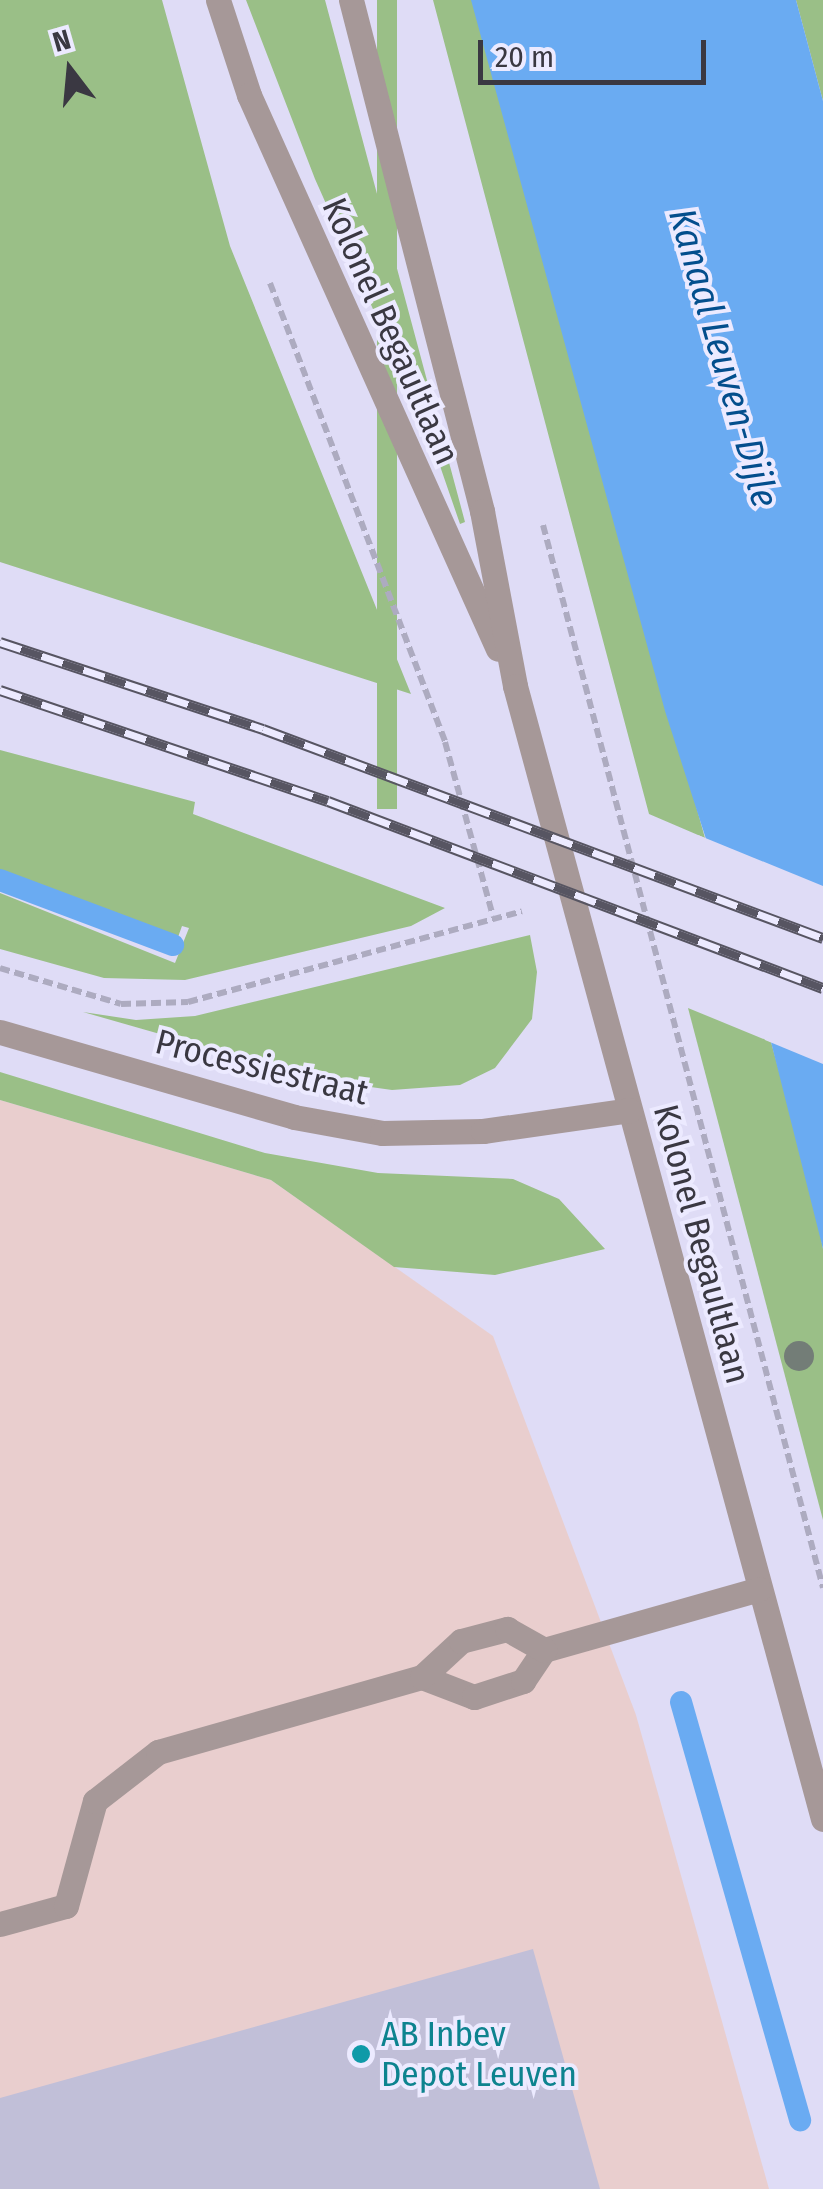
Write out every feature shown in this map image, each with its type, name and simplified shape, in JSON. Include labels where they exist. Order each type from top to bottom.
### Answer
[{"type":"street","name":"Kolonel Begaultlaan","points":[[218,0],[249,95],[514,686]]},
{"type":"street","name":"Kolonel Begaultlaan","points":[[351,0],[482,511],[514,686],[576,900],[823,1819]]},
{"type":"street","name":"Processiestraat","points":[[0,1032],[294,1117],[382,1133],[483,1131],[630,1110]]},
{"type":"street","points":[[422,1677],[474,1697],[523,1681],[544,1650],[759,1588]]},
{"type":"street","points":[[0,1924],[66,1906],[95,1801],[158,1752],[422,1677],[461,1641],[506,1630],[544,1650]]},
{"type":"path","points":[[263,265],[445,742],[494,916]]},
{"type":"path","name":"Kolonel Begaultlaan","points":[[576,900],[636,889],[823,1588]]},
{"type":"path","points":[[0,968],[121,1004],[188,1002],[494,916],[576,900]]},
{"type":"shaded area","points":[[0,1100],[271,1180],[493,1336],[636,1715],[769,2189],[0,2189]]},
{"type":"green space","points":[[0,0],[162,0],[230,246],[411,694],[0,562]]},
{"type":"green space","points":[[246,0],[325,0],[465,522],[460,524],[430,437],[315,179]]},
{"type":"green space","points":[[377,0],[397,0],[397,809],[377,809]]},
{"type":"green space","points":[[433,0],[494,0],[517,163],[705,838],[649,814]]},
{"type":"green space","points":[[796,0],[823,0],[823,101]]},
{"type":"green space","points":[[0,750],[195,802],[193,814],[445,908],[411,926],[185,980],[104,978],[0,949],[0,893],[175,963],[189,928],[182,926],[177,940],[0,876]]},
{"type":"green space","points":[[530,935],[537,972],[532,1019],[495,1068],[460,1085],[392,1090],[321,1080],[83,1012],[136,1020],[195,1016]]},
{"type":"green space","points":[[688,1008],[771,1042],[811,1186],[823,1249],[823,1520]]},
{"type":"green space","points":[[0,1072],[265,1153],[378,1173],[513,1179],[559,1199],[605,1249],[495,1275],[394,1267],[271,1180],[0,1100]]},
{"type":"water","name":"Kanaal Leuven-Dijle","points":[[471,0],[796,0],[823,101],[823,1249],[771,1042],[665,711]]},
{"type":"pier","points":[[698,835],[823,886],[823,1064],[765,1040]]},
{"type":"building","name":"AB Inbev Depot Leuven","points":[[533,1949],[600,2189],[0,2189],[0,2098]]},
{"type":"waterway","points":[[0,880],[173,945]]},
{"type":"waterway","points":[[681,1702],[800,2120]]},
{"type":"railway","points":[[0,642],[263,729],[823,938]]},
{"type":"railway","points":[[0,690],[328,801],[823,988]]},
{"type":"place","name":"AB Inbev Depot Leuven","points":[[361,2054]]}]
